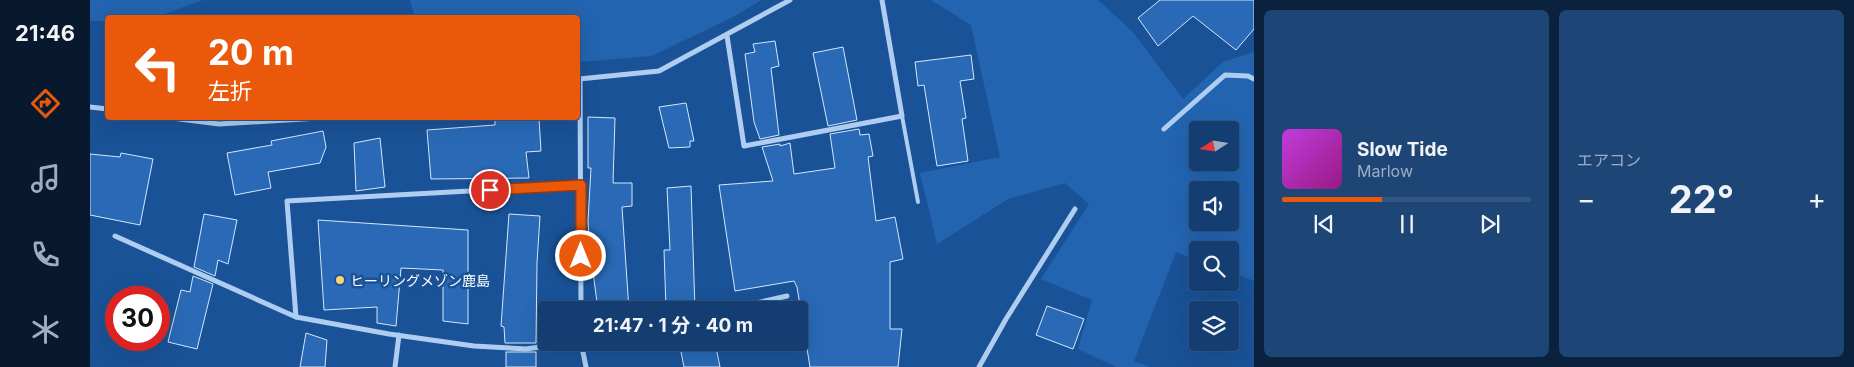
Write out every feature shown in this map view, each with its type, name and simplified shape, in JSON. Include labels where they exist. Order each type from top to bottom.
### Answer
[{"type":"street","points":[[580,79],[659,70],[727,36],[790,0]]},
{"type":"street","points":[[727,36],[744,146],[902,116],[882,0]]},
{"type":"street","points":[[1164,129],[1225,76],[1248,76],[1254,78]]},
{"type":"street","points":[[90,107],[105,109]]},
{"type":"street","points":[[188,120],[219,124],[286,120]]},
{"type":"street","points":[[580,120],[581,301]]},
{"type":"street","points":[[296,317],[287,201],[581,185]]},
{"type":"street","points":[[979,367],[1006,319],[1076,209]]},
{"type":"street","points":[[115,236],[296,317],[474,346],[526,349],[538,347]]},
{"type":"street","points":[[765,301],[787,296]]},
{"type":"street","points":[[396,367],[398,335]]},
{"type":"street","points":[[583,351],[586,367]]},
{"type":"lane","points":[[902,116],[918,202]]},
{"type":"shaded area","points":[[90,0],[203,0],[162,15],[105,15],[105,21],[90,21]]},
{"type":"shaded area","points":[[410,0],[762,0],[733,17],[652,56],[580,62],[580,15],[414,15]]},
{"type":"shaded area","points":[[931,0],[1098,0],[1133,32],[1183,99],[1223,62],[1254,52],[1254,281],[1239,275],[1239,241],[1189,241],[1189,257],[1176,252],[1134,361],[1150,367],[1116,367],[1078,349],[1092,300],[1041,279],[1089,204],[1065,183],[1008,199],[937,244],[920,173],[1000,157],[971,25]]},
{"type":"building","points":[[1160,0],[1254,0],[1254,29],[1236,50],[1193,16],[1158,46],[1138,18]]},
{"type":"building","points":[[775,41],[779,66],[771,68],[779,135],[760,139],[754,122],[745,54],[755,52],[753,44]]},
{"type":"building","points":[[843,47],[857,120],[828,126],[813,53]]},
{"type":"building","points":[[971,55],[974,79],[960,81],[966,118],[962,119],[968,161],[937,166],[924,85],[918,86],[915,62]]},
{"type":"building","points":[[686,103],[694,141],[690,141],[690,147],[669,148],[659,107]]},
{"type":"building","points":[[588,117],[615,118],[613,183],[632,183],[632,206],[622,207],[628,301],[597,301],[593,272],[591,272],[588,221],[591,168],[588,168]]},
{"type":"building","points":[[495,120],[539,120],[541,151],[526,152],[529,178],[431,179],[427,130],[495,125]]},
{"type":"building","points":[[859,129],[860,135],[869,134],[873,156],[868,157],[876,221],[895,217],[903,259],[890,262],[890,329],[902,329],[898,367],[810,367],[807,351],[808,301],[799,301],[794,281],[735,291],[719,185],[773,181],[762,147],[780,144],[780,146],[790,143],[794,174],[835,168],[830,134]]},
{"type":"building","points":[[323,131],[326,147],[320,163],[268,172],[271,188],[235,195],[227,153],[272,145],[271,141]]},
{"type":"building","points":[[380,138],[385,187],[356,191],[354,143]]},
{"type":"building","points":[[121,153],[153,159],[140,225],[90,215],[90,154],[120,157]]},
{"type":"building","points":[[691,186],[695,301],[666,301],[664,250],[670,250],[667,188]]},
{"type":"building","points":[[204,214],[237,220],[228,264],[218,260],[215,276],[194,267]]},
{"type":"building","points":[[509,214],[540,216],[537,263],[536,343],[505,343],[504,327],[501,326]]},
{"type":"building","points":[[318,220],[468,230],[468,324],[443,321],[443,270],[401,268],[396,326],[377,323],[377,307],[324,310]]},
{"type":"building","points":[[193,276],[213,284],[197,349],[170,342],[170,334],[181,290],[190,292]]},
{"type":"building","points":[[1047,306],[1084,319],[1073,349],[1036,335]]},
{"type":"building","points":[[306,333],[327,340],[325,367],[300,367]]},
{"type":"building","points":[[681,351],[717,351],[720,367],[684,367]]},
{"type":"building","points":[[506,352],[536,352],[536,367],[506,367]]},
{"type":"place","name":"ヒーリングメゾン鹿島","points":[[340,280]]},
{"type":"route","points":[[490,190],[581,185],[581,256]]}]
